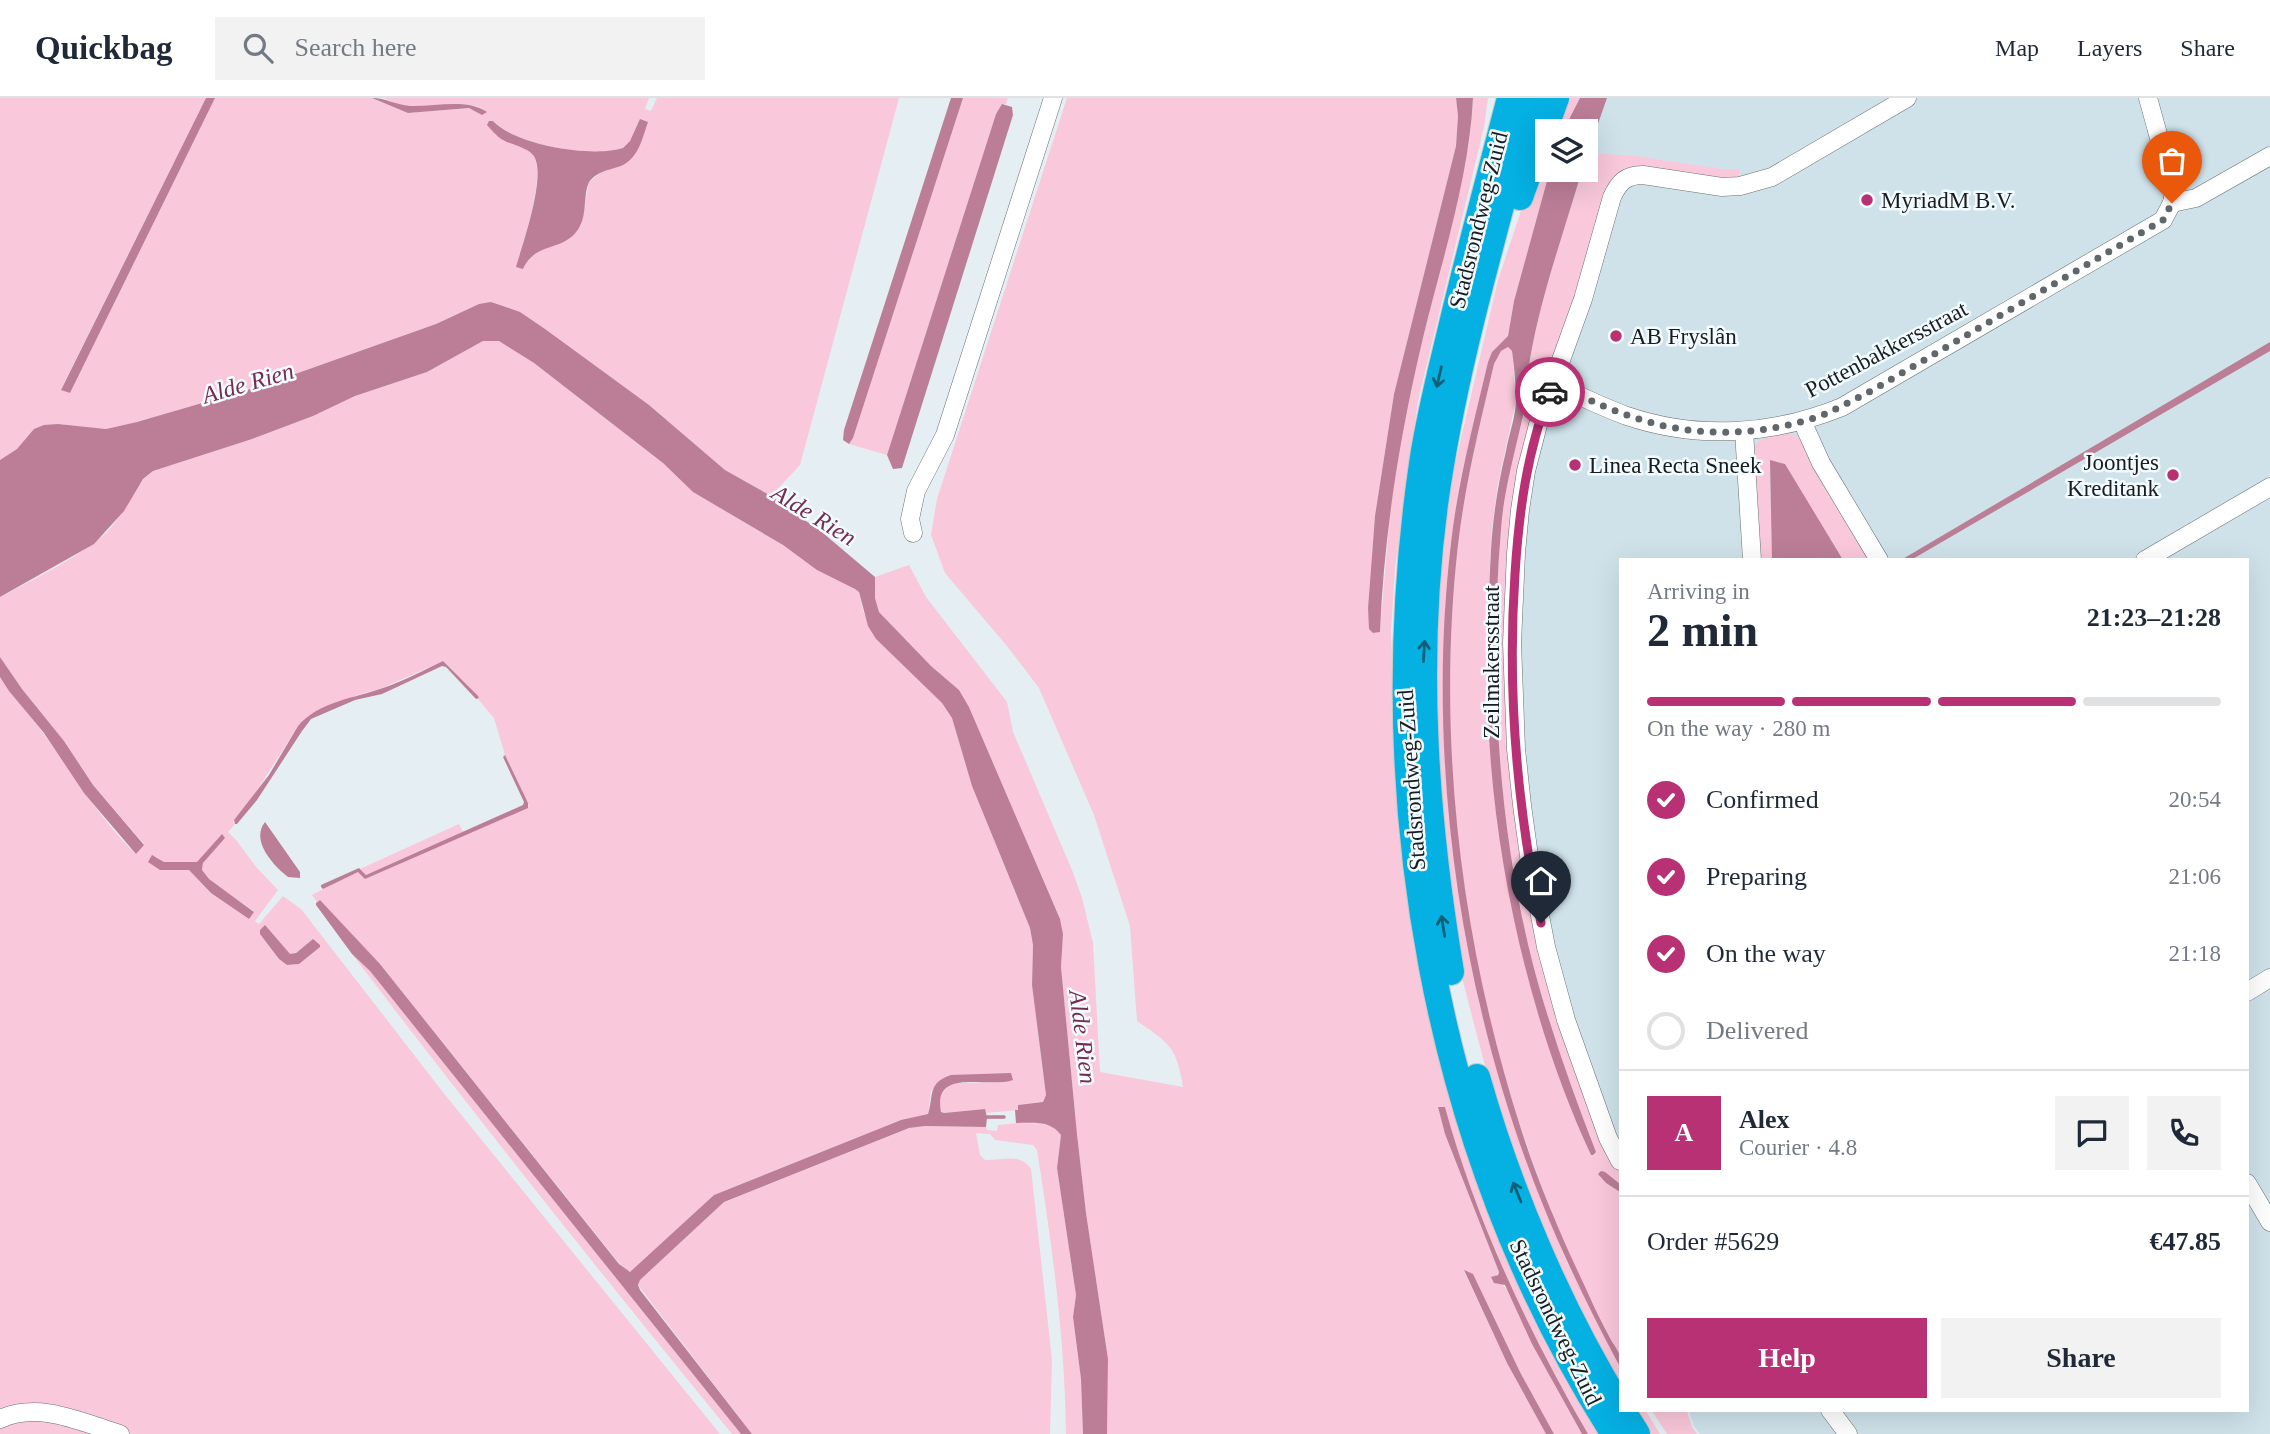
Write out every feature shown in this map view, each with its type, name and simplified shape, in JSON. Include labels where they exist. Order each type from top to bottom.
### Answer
[{"type":"highway","points":[[1455,311],[1459,254],[1492,98]]},
{"type":"highway","name":"Stadsrondweg-Zuid","points":[[1510,98],[1455,311],[1423,459],[1414,526],[1405,670],[1406,745],[1413,847],[1421,915],[1451,1052],[1494,1191],[1556,1334],[1614,1434]]},
{"type":"highway","name":"Stadsrondweg-Zuid","points":[[1530,98],[1467,340],[1451,410],[1435,505],[1425,626],[1424,748],[1432,847],[1451,977],[1490,1123],[1543,1256],[1576,1326],[1619,1405]]},
{"type":"highway","points":[[1467,340],[1490,292],[1521,193],[1556,98]]},
{"type":"highway","name":"Stadsrondweg-Zuid","points":[[1623,1412],[1637,1434]]},
{"type":"street","points":[[913,533],[910,519],[916,491],[945,435],[1054,98]]},
{"type":"street","name":"Zeilmakersstraat","points":[[1619,1159],[1608,1138],[1566,1020],[1546,947],[1530,863],[1516,749],[1513,602],[1520,510],[1526,471],[1539,421],[1583,299],[1612,197],[1623,180],[1633,175],[1643,175],[1722,187],[1756,183],[1789,168],[1907,98]]},
{"type":"street","points":[[2148,98],[2174,192],[2172,203],[2196,198],[2270,156]]},
{"type":"street","name":"Pottenbakkersstraat","points":[[1554,384],[1595,403],[1652,423],[1698,431],[1744,431],[1802,421],[1842,407],[1873,390],[2163,220],[2172,203]]},
{"type":"street","points":[[1802,421],[1821,463],[1878,558]]},
{"type":"street","points":[[1744,431],[1752,558]]},
{"type":"street","points":[[2148,558],[2270,487]]},
{"type":"street","points":[[2249,991],[2270,978]]},
{"type":"street","points":[[2249,1186],[2270,1222]]},
{"type":"street","points":[[0,1419],[18,1412],[54,1413],[120,1434]]},
{"type":"street","points":[[1831,1412],[1848,1434]]},
{"type":"shaded area","points":[[0,98],[206,98],[61,389],[70,393],[215,98],[372,98],[408,113],[469,108],[478,112],[484,109],[465,104],[405,106],[384,98],[649,98],[645,109],[651,111],[657,98],[899,98],[800,465],[771,496],[725,470],[649,405],[520,312],[479,304],[436,324],[267,384],[137,422],[106,429],[58,424],[0,460]],"holes":[[[640,119],[619,167],[604,170],[589,182],[581,225],[516,267],[528,227],[537,165],[530,152],[495,134],[493,121],[518,137],[536,143],[574,150],[609,151],[623,148],[630,141]]]},
{"type":"shaded area","points":[[206,98],[215,98],[70,393],[61,390]]},
{"type":"shaded area","points":[[372,98],[410,106],[470,105],[487,112],[482,115],[469,108],[408,113]]},
{"type":"shaded area","points":[[951,98],[963,98],[849,444],[843,440],[844,430]]},
{"type":"shaded area","points":[[963,98],[1008,98],[996,114],[887,455],[849,444]]},
{"type":"shaded area","points":[[1067,98],[1456,98],[1456,146],[1394,394],[1375,516],[1368,608],[1373,633],[1380,632],[1390,512],[1406,408],[1469,144],[1473,98],[1488,98],[1484,127],[1418,401],[1395,568],[1391,632],[1397,784],[1404,858],[1422,963],[1602,1434],[1588,1434],[1545,1356],[1488,1234],[1445,1107],[1438,1107],[1445,1134],[1499,1272],[1495,1276],[1508,1291],[1582,1434],[1554,1434],[1520,1372],[1473,1274],[1464,1271],[1507,1363],[1546,1434],[1107,1434],[1108,1359],[1077,1134],[1061,967],[1063,934],[1060,919],[969,707],[959,690],[931,666],[879,612],[875,598],[875,577],[909,565],[926,597],[1007,702],[1013,732],[1082,898],[1093,943],[1100,1072],[1183,1087],[1178,1063],[1170,1047],[1137,1021],[1130,926],[1094,815],[1039,688],[945,573],[931,535],[937,499]]},
{"type":"shaded area","points":[[1456,98],[1473,98],[1466,159],[1407,411],[1389,521],[1380,632],[1373,633],[1369,629],[1368,608],[1375,516],[1394,394],[1456,146]]},
{"type":"shaded area","points":[[1562,98],[1580,98],[1569,119],[1553,119]]},
{"type":"shaded area","points":[[1580,98],[1607,98],[1598,124],[1598,119],[1569,119]]},
{"type":"shaded area","points":[[1594,98],[2270,98],[2270,1434],[1700,1434],[1689,1412],[2249,1412],[2249,558],[1619,558],[1619,1186],[1610,1181],[1493,714],[1564,182],[1598,182],[1598,119],[1589,119]]},
{"type":"shaded area","points":[[1002,104],[1012,107],[1013,115],[902,468],[893,469],[887,455],[996,114]]},
{"type":"shaded area","points":[[640,119],[648,122],[635,155],[625,164],[592,178],[586,193],[582,221],[574,234],[567,240],[535,254],[523,269],[516,267],[536,193],[537,164],[530,152],[496,135],[487,125],[489,121],[518,137],[536,143],[574,150],[609,151],[623,148],[630,141]]},
{"type":"shaded area","points":[[1598,154],[1739,169],[1740,181],[1620,175],[1514,509],[1524,864],[1619,1166],[1619,1183],[1605,1172],[1606,1183],[1619,1191],[1619,1354],[1573,1262],[1534,1165],[1502,1065],[1477,963],[1460,859],[1451,755],[1451,650],[1461,522],[1473,454],[1494,364],[1501,351],[1508,347],[1512,351],[1516,400],[1498,484],[1492,528],[1487,618],[1488,716],[1495,791],[1551,1054],[1591,1155],[1596,1152],[1542,997],[1527,941],[1507,825],[1497,706],[1497,588],[1502,516],[1528,390],[1530,359],[1553,264],[1578,182],[1598,182]]},
{"type":"shaded area","points":[[1535,169],[1535,182],[1547,182],[1514,301],[1508,336],[1492,352],[1488,362],[1459,487],[1445,604],[1445,755],[1479,1003],[1495,1063],[1512,1119],[1564,1256],[1619,1365],[1619,1384],[1566,1288],[1494,1100],[1461,974],[1444,870],[1433,645],[1448,494],[1498,280]]},
{"type":"shaded area","points":[[1547,182],[1578,182],[1540,311],[1530,359],[1525,408],[1505,495],[1497,588],[1496,647],[1500,766],[1516,884],[1542,997],[1596,1152],[1593,1155],[1569,1104],[1550,1051],[1518,940],[1491,769],[1487,673],[1491,550],[1498,488],[1516,399],[1512,351],[1508,347],[1501,351],[1494,364],[1473,454],[1461,522],[1452,619],[1452,767],[1469,914],[1500,1058],[1543,1191],[1592,1303],[1618,1352],[1619,1365],[1545,1210],[1516,1132],[1491,1051],[1471,967],[1447,796],[1443,711],[1444,626],[1451,543],[1467,452],[1488,362],[1492,352],[1508,336],[1514,301]]},
{"type":"shaded area","points":[[491,302],[520,312],[545,329],[649,405],[725,470],[771,496],[823,533],[875,577],[875,598],[879,612],[931,666],[959,690],[969,707],[1060,919],[1063,934],[1061,967],[1077,1134],[1108,1359],[1107,1434],[1083,1434],[1081,1379],[1073,1317],[1076,1295],[1057,1168],[1061,1135],[1046,1125],[1016,1123],[1015,1110],[1018,1110],[1018,1105],[1043,1102],[1046,1095],[1032,985],[1033,945],[1030,928],[972,786],[952,718],[942,703],[876,639],[868,626],[859,592],[817,570],[783,545],[693,492],[663,463],[534,363],[499,341],[483,341],[427,372],[355,396],[313,416],[249,440],[153,471],[143,479],[124,511],[94,544],[0,597],[0,460],[17,449],[34,429],[58,424],[106,429],[137,422],[267,384],[436,324],[479,304]]},
{"type":"shaded area","points":[[483,341],[499,341],[534,363],[663,463],[693,492],[783,545],[818,570],[859,592],[863,611],[876,639],[942,703],[952,718],[972,786],[1030,928],[1033,945],[1032,985],[1046,1095],[1043,1102],[1018,1105],[1018,1110],[985,1113],[985,1109],[943,1113],[940,1110],[939,1096],[945,1087],[956,1083],[1012,1082],[940,1081],[931,1091],[928,1114],[901,1120],[714,1195],[635,1268],[630,1272],[623,1268],[380,964],[320,900],[317,902],[312,895],[356,872],[365,879],[529,806],[505,755],[494,718],[479,698],[443,661],[307,717],[298,726],[228,832],[278,890],[255,921],[259,924],[283,896],[301,909],[442,1091],[720,1434],[133,1434],[20,1405],[0,1410],[0,677],[114,830],[136,854],[144,844],[93,785],[64,741],[0,657],[0,597],[97,541],[113,525],[139,484],[153,471],[249,440],[313,416],[355,396],[427,372]],"holes":[[[221,835],[225,838],[203,863],[202,870],[208,879],[254,911],[249,919],[211,893],[189,870],[164,870],[155,856],[164,862],[198,862]],[[260,934],[293,955],[313,939],[299,964],[287,965]]]},
{"type":"shaded area","points":[[2270,342],[2270,351],[1914,558],[1904,558]]},
{"type":"shaded area","points":[[1775,434],[1795,435],[1802,441],[1870,558],[1842,558],[1785,465],[1770,461],[1772,558],[1758,558],[1751,453],[1757,443]]},
{"type":"shaded area","points":[[1770,460],[1785,464],[1842,558],[1772,558]]},
{"type":"shaded area","points":[[0,657],[64,741],[93,785],[144,845],[136,854],[84,793],[44,733],[9,691],[0,677]]},
{"type":"shaded area","points":[[443,661],[479,698],[476,699],[442,666],[382,694],[355,700],[311,719],[257,800],[235,824],[234,820],[269,775],[298,726],[306,718],[326,706],[391,685]]},
{"type":"shaded area","points":[[505,755],[528,808],[365,879],[358,872],[323,889],[321,887],[359,868],[366,875],[523,805],[503,757]]},
{"type":"shaded area","points":[[265,822],[300,872],[300,878],[288,877],[266,852],[260,837]]},
{"type":"shaded area","points":[[459,824],[463,832],[366,875],[360,869]]},
{"type":"shaded area","points":[[222,834],[225,838],[203,863],[202,870],[209,879],[254,912],[249,919],[211,893],[189,870],[160,870],[148,862],[152,855],[164,862],[197,862]]},
{"type":"shaded area","points":[[320,900],[380,964],[619,1264],[630,1272],[714,1195],[901,1120],[928,1114],[935,1086],[943,1078],[951,1075],[1011,1073],[1013,1080],[964,1082],[945,1089],[940,1098],[941,1112],[985,1109],[986,1127],[909,1128],[724,1202],[640,1280],[640,1290],[752,1434],[741,1434],[370,971],[352,954],[316,905]]},
{"type":"shaded area","points":[[265,925],[290,954],[296,953],[313,939],[320,947],[299,964],[287,965],[260,934]]},
{"type":"shaded area","points":[[352,954],[370,971],[741,1434],[732,1434],[684,1375]]},
{"type":"shaded area","points":[[1438,1107],[1445,1107],[1472,1192],[1506,1275],[1545,1356],[1588,1434],[1582,1434],[1532,1344],[1505,1285],[1494,1283],[1491,1277],[1499,1272],[1445,1134]]},
{"type":"shaded area","points":[[998,1125],[1048,1125],[1061,1135],[1057,1168],[1076,1295],[1073,1317],[1081,1379],[1083,1434],[1066,1434],[1057,1292],[1037,1150],[1033,1145],[995,1140],[990,1134],[976,1133],[980,1155],[985,1160],[1016,1159],[1031,1169],[1052,1360],[1050,1434],[752,1434],[638,1285],[640,1280],[724,1202],[909,1128],[986,1127],[987,1130],[997,1131]]},
{"type":"shaded area","points":[[1605,1172],[1619,1183],[1619,1191],[1606,1183],[1598,1174]]},
{"type":"shaded area","points":[[1464,1270],[1473,1274],[1520,1372],[1554,1434],[1546,1434],[1507,1363]]},
{"type":"shaded area","points":[[1638,1412],[1647,1412],[1660,1434],[1650,1434]]},
{"type":"shaded area","points":[[1653,1412],[1687,1412],[1697,1434],[1667,1434]]},
{"type":"shaded area","points":[[39,1417],[100,1434],[0,1434],[0,1420]]},
{"type":"waterway","points":[[987,1117],[1004,1117]]},
{"type":"way so far","points":[[1550,392],[1554,384],[1627,415],[1652,423],[1698,431],[1744,431],[1823,415],[1873,390],[2163,220],[2172,203]]},
{"type":"place","name":"MyriadM B.V.","points":[[1867,200]]},
{"type":"place","name":"AB Fryslân","points":[[1616,336]]},
{"type":"place","name":"Linea Recta Sneek","points":[[1575,465]]},
{"type":"place","name":"Joontjes Kreditank","points":[[2173,475]]},
{"type":"route","points":[[1541,923],[1518,775],[1512,643],[1520,510],[1526,471],[1550,392]]},
{"type":"water label","name":"Alde Rien","points":[[248,383]]},
{"type":"water label","name":"Alde Rien","points":[[814,515]]},
{"type":"water label","name":"Alde Rien","points":[[1083,1037]]}]
